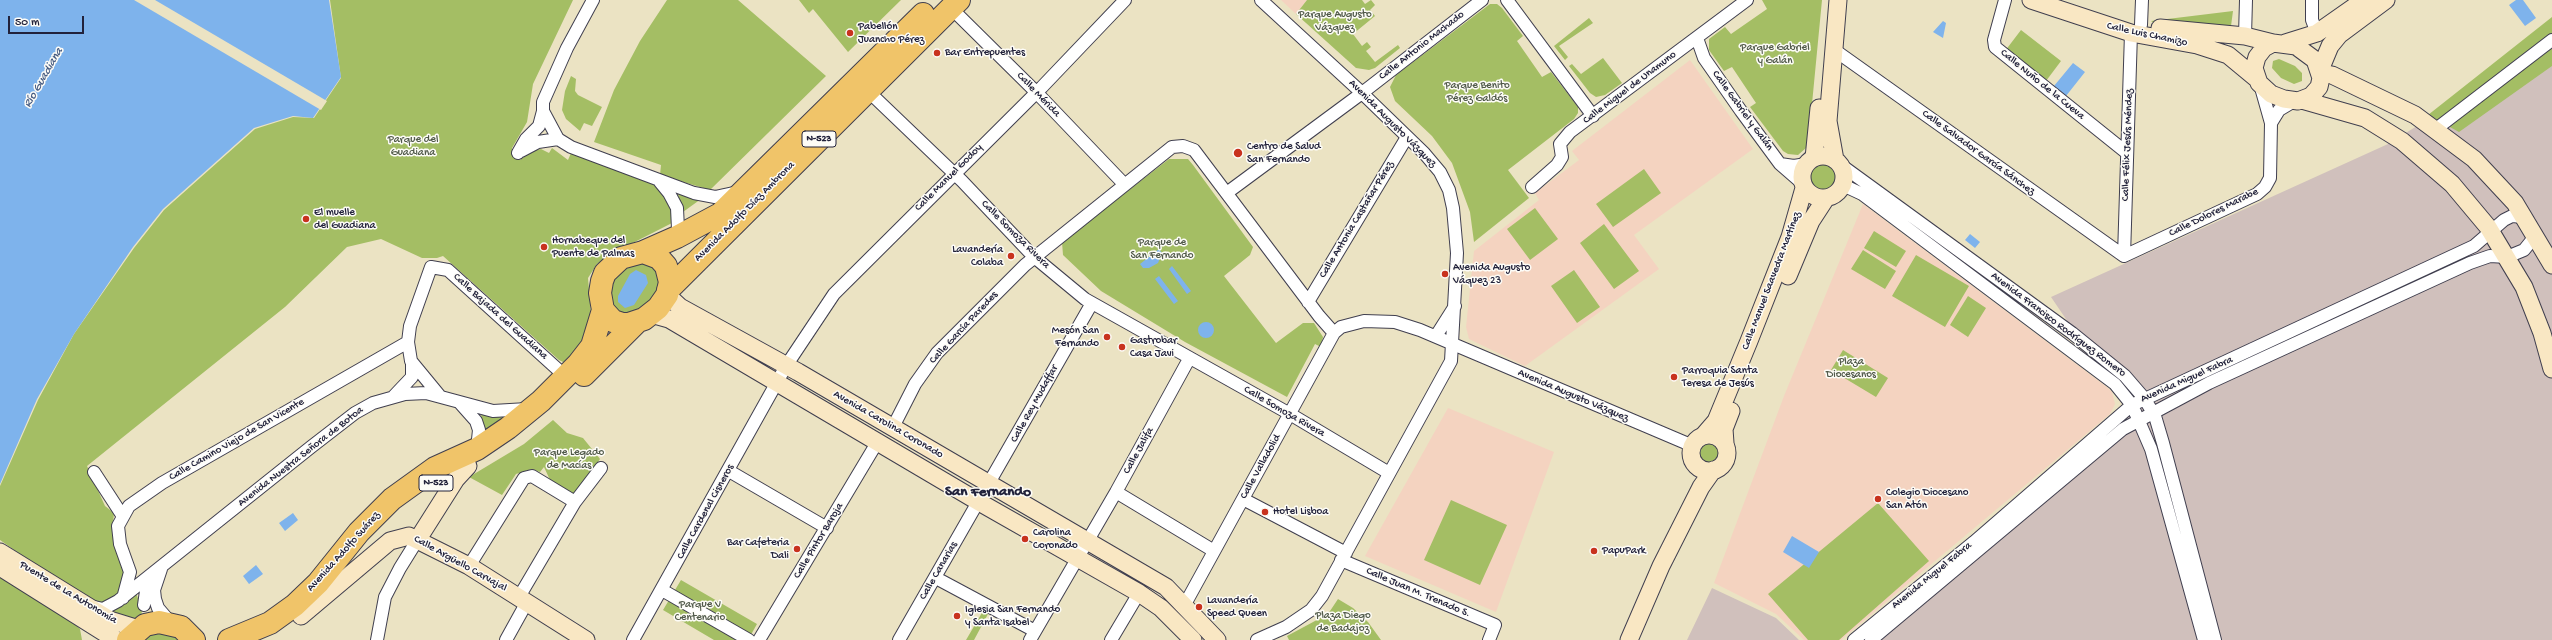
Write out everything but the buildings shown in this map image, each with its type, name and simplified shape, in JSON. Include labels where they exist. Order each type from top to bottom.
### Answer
[{"type":"highway","name":"Avenida Adolfo Díaz Ambrona","points":[[643,252],[706,223],[720,214],[895,42],[911,34],[937,9],[949,3]]},
{"type":"highway","name":"Avenida Adolfo Díaz Ambrona","points":[[667,293],[868,91],[949,3]]},
{"type":"highway","points":[[643,252],[659,258],[666,266],[670,278],[667,293]]},
{"type":"highway","name":"N-523","points":[[603,310],[600,293],[606,273],[621,258],[643,252]]},
{"type":"highway","name":"N-523","points":[[644,318],[667,293]]},
{"type":"highway","points":[[603,310],[613,321],[629,324],[644,318]]},
{"type":"highway","name":"Avenida Adolfo Suárez","points":[[262,640],[301,616],[401,507],[472,457],[532,408],[565,376],[592,346],[603,310]]},
{"type":"highway","name":"Avenida Adolfo Suárez","points":[[229,640],[270,623],[295,605],[318,583],[359,532],[392,499],[435,468],[501,448],[528,429],[644,318]]},
{"type":"highway","points":[[139,625],[159,622],[171,623],[181,627],[194,640]]},
{"type":"main road","points":[[1829,0],[1810,161],[1802,172],[1803,186],[1814,197],[1833,194],[1844,177],[1838,162],[1828,122],[1838,0]]},
{"type":"main road","name":"Calle Luis Chamizo","points":[[2031,0],[2197,45],[2228,55],[2258,81]]},
{"type":"main road","name":"Calle Luis Chamizo","points":[[2060,0],[2111,18],[2136,29],[2245,36],[2279,43]]},
{"type":"main road","points":[[2364,0],[2317,33],[2264,48],[2256,57],[2254,68],[2258,81],[2275,96],[2352,113],[2402,141],[2452,184],[2491,232],[2524,287],[2542,333],[2552,369]]},
{"type":"main road","points":[[2298,100],[2317,91],[2324,73],[2330,46],[2339,35],[2386,0]]},
{"type":"main road","points":[[2279,43],[2306,52],[2324,73],[2384,98],[2436,129],[2474,159],[2494,179],[2523,217],[2552,265]]},
{"type":"main road","points":[[1810,161],[1826,156],[1838,162]]},
{"type":"main road","name":"Calle Manuel Saavedra Martínez","points":[[1696,448],[1716,421],[1749,341],[1790,237],[1803,186]]},
{"type":"main road","name":"Calle Manuel Saavedra Martínez","points":[[1725,444],[1724,428],[1728,417],[1811,221],[1833,194]]},
{"type":"main road","name":"Avenida Carolina Coronado","points":[[667,293],[680,307],[786,366],[1166,587],[1217,640]]},
{"type":"main road","name":"Avenida Carolina Coronado","points":[[644,318],[669,319],[979,502],[1139,593],[1161,608],[1193,640]]},
{"type":"main road","points":[[1661,566],[1691,482],[1696,448],[1713,435],[1725,444],[1727,458],[1722,466],[1713,470],[1703,470],[1696,448]]},
{"type":"main road","points":[[418,539],[456,479],[472,457]]},
{"type":"main road","points":[[1629,640],[1661,566],[1700,487],[1713,470]]},
{"type":"main road","name":"Calle Argüello Carvajal","points":[[301,616],[390,541],[402,536],[418,539],[469,566],[586,640]]},
{"type":"main road","name":"Puente de La Autonomía","points":[[0,552],[80,610],[116,640]]},
{"type":"main road","name":"Puente de La Autonomía","points":[[0,567],[80,610],[110,620],[139,625]]},
{"type":"main road","points":[[80,610],[90,632],[90,640]]},
{"type":"street","points":[[558,139],[527,145],[518,153],[526,139],[539,126],[546,93],[566,48],[593,0]]},
{"type":"street","name":"Calle Manuel Godoy","points":[[786,366],[834,294],[1036,92],[1125,0]]},
{"type":"street","name":"Avenida Augusto Vázquez","points":[[1257,640],[1286,626],[1311,610],[1322,596],[1451,361],[1456,305],[1457,239],[1449,190],[1440,172],[1407,137],[1261,0]]},
{"type":"street","name":"Calle Antonio Machado","points":[[1228,192],[1362,94],[1482,0]]},
{"type":"street","points":[[1507,0],[1593,116]]},
{"type":"street","name":"Calle Miguel de Unamuno","points":[[1532,187],[1557,165],[1562,157],[1560,144],[1570,132],[1682,50],[1747,0]]},
{"type":"street","name":"Calle Nuño de la Cueva","points":[[2005,0],[1994,40],[1995,47],[2127,153]]},
{"type":"street","name":"Calle Félix Jesús Méndez","points":[[2124,256],[2127,153],[2136,29],[2142,0]]},
{"type":"street","points":[[2245,36],[2246,0]]},
{"type":"street","points":[[2312,0],[2312,20],[2317,33]]},
{"type":"street","name":"Calle Mérida","points":[[949,3],[1124,184]]},
{"type":"street","name":"Calle Gabriel y Galán","points":[[1698,38],[1704,58],[1780,164],[1803,186]]},
{"type":"street","points":[[2436,129],[2552,40]]},
{"type":"street","name":"Calle Salvador García Sánchez","points":[[1833,49],[2124,256]]},
{"type":"street","points":[[1682,50],[1704,58]]},
{"type":"street","name":"Calle Dolores Marabe","points":[[2124,256],[2257,194],[2266,187],[2270,178],[2270,123],[2258,81]]},
{"type":"street","name":"Calle Somoza Rivera","points":[[868,91],[953,174],[1033,256],[1092,303],[1189,359],[1290,414],[1389,473]]},
{"type":"street","points":[[2270,123],[2280,110],[2298,100]]},
{"type":"street","points":[[543,111],[558,139],[571,147],[660,181],[715,197],[747,188]]},
{"type":"street","name":"Calle Antonia Castañar Pérez","points":[[1308,302],[1407,137]]},
{"type":"street","points":[[1033,256],[1172,147],[1183,146],[1194,150],[1228,192],[1308,302],[1334,333],[1341,328],[1364,321],[1395,322],[1436,336],[1453,344]]},
{"type":"street","points":[[1780,164],[1799,166],[1810,161]]},
{"type":"street","name":"Avenida Francisco Rodríguez Romero","points":[[1838,162],[2072,333],[2125,376],[2144,398],[2152,413],[2216,640]]},
{"type":"street","points":[[660,181],[670,192],[677,208],[678,229]]},
{"type":"street","name":"Avenida Francisco Rodríguez Romero","points":[[1833,194],[1847,187],[1862,194],[2115,384],[2132,405],[2140,420],[2151,449],[2204,640]]},
{"type":"street","name":"Avenida Miguel Fabra","points":[[1854,640],[1974,542],[2132,405],[2144,398],[2165,391],[2474,246],[2508,218],[2523,217]]},
{"type":"street","name":"Avenida Miguel Fabra","points":[[1871,640],[2124,428],[2209,383],[2470,263],[2490,256],[2507,257],[2524,250],[2532,240],[2532,231]]},
{"type":"street","name":"Calle García Paredes","points":[[892,428],[915,384],[938,353],[1033,256]]},
{"type":"street","name":"Calle Bajada del Guadiana","points":[[408,342],[410,326],[432,267],[448,270],[565,376]]},
{"type":"street","name":"Calle Rey Mudaffar","points":[[990,484],[1092,303]]},
{"type":"street","points":[[1436,336],[1456,305]]},
{"type":"street","name":"Calle Valladolid","points":[[1184,606],[1334,333]]},
{"type":"street","points":[[394,396],[412,377],[408,342]]},
{"type":"street","name":"Calle Camino Viejo de San Vicente","points":[[122,515],[129,506],[162,483],[408,342]]},
{"type":"street","name":"Avenida Augusto Vázquez","points":[[1453,344],[1696,448]]},
{"type":"street","name":"Calle Jalifa","points":[[1088,542],[1189,359]]},
{"type":"street","points":[[411,360],[439,395]]},
{"type":"street","points":[[777,384],[786,366]]},
{"type":"street","name":"Calle Cardenal Cisneros","points":[[633,640],[777,384]]},
{"type":"street","name":"Avenida Nuestra Señora de Botoa","points":[[80,610],[103,608],[123,598],[355,413],[377,401],[394,396],[416,393],[439,395],[479,408],[502,412],[532,408]]},
{"type":"street","points":[[460,402],[476,421],[479,430],[472,457]]},
{"type":"street","name":"Calle Pintor Baroja","points":[[759,640],[878,441]]},
{"type":"street","points":[[506,640],[523,600],[575,502],[601,468]]},
{"type":"street","points":[[729,471],[827,528]]},
{"type":"street","points":[[94,472],[122,515],[118,526],[120,544],[130,572],[123,598]]},
{"type":"street","points":[[469,566],[524,478],[532,476],[575,502]]},
{"type":"street","points":[[979,502],[990,484]]},
{"type":"street","points":[[1116,492],[1214,551]]},
{"type":"street","name":"Calle Juan M. Trenado S.","points":[[1243,499],[1344,557],[1495,625],[1489,640]]},
{"type":"street","name":"Calle Canarias","points":[[899,640],[979,502]]},
{"type":"street","points":[[377,640],[385,597],[400,568],[418,539]]},
{"type":"street","points":[[936,578],[1033,636],[1088,542]]},
{"type":"street","points":[[161,569],[154,590],[155,599],[158,608],[171,623]]},
{"type":"street","points":[[130,572],[149,578],[139,625]]},
{"type":"street","points":[[137,586],[139,625]]},
{"type":"street","points":[[662,590],[749,640]]},
{"type":"street","points":[[1111,640],[1139,593]]},
{"type":"shaded area","points":[[1281,0],[1307,0],[1296,14]]},
{"type":"shaded area","points":[[2552,42],[2552,640],[1847,640],[2125,406],[2051,297],[2388,144]]},
{"type":"shaded area","points":[[1690,60],[1753,149],[1634,235],[1659,269],[1525,366],[1469,339],[1466,327],[1474,251],[1539,200],[1535,193],[1579,160],[1572,151]]},
{"type":"shaded area","name":"Colegio Diocesano San Atón","points":[[1863,204],[2108,388],[2112,392],[2115,404],[2110,414],[1841,640],[1804,640],[1776,614],[1714,583],[1784,396]]},
{"type":"shaded area","points":[[1448,408],[1554,452],[1496,612],[1365,556]]},
{"type":"shaded area","points":[[1712,588],[1776,618],[1799,640],[1687,640]]},
{"type":"green space","name":"Parque del Guadiana","points":[[330,0],[573,0],[533,84],[527,122],[512,148],[513,156],[520,160],[532,151],[541,149],[549,153],[552,148],[568,160],[571,153],[656,185],[668,197],[674,222],[615,252],[597,264],[588,278],[591,313],[581,343],[565,363],[559,360],[443,256],[437,258],[422,258],[381,239],[347,247],[285,307],[87,466],[105,506],[114,513],[113,524],[124,570],[121,589],[115,597],[103,603],[39,601],[75,624],[80,629],[82,640],[0,640],[0,577],[17,552],[0,540],[0,486],[38,400],[74,334],[134,248],[164,210],[255,129],[293,117],[314,118],[341,78]]},
{"type":"green space","points":[[667,0],[738,0],[826,76],[710,190],[660,175],[661,165],[594,142],[614,90],[640,41]]},
{"type":"green space","name":"Pabellón Juancho Pérez","points":[[799,0],[901,0],[848,52],[813,9],[809,13]]},
{"type":"green space","name":"Parque Augusto Vázquez","points":[[1307,0],[1362,0],[1365,4],[1371,0],[1375,5],[1370,10],[1375,16],[1353,34],[1362,46],[1367,42],[1371,47],[1366,51],[1375,62],[1398,45],[1400,48],[1375,68],[1369,70],[1356,68],[1296,14]]},
{"type":"green space","name":"Parque Gabriel y Galán","points":[[1762,0],[1822,0],[1809,135],[1806,148],[1798,155],[1788,154],[1783,151],[1750,107],[1756,103],[1732,67],[1724,71],[1709,50],[1709,39],[1725,27],[1731,34],[1767,9]]},
{"type":"green space","name":"Parque Benito Pérez Galdós","points":[[1490,4],[1497,4],[1502,8],[1523,36],[1517,41],[1542,77],[1551,72],[1578,107],[1578,113],[1574,119],[1508,170],[1529,198],[1474,242],[1470,212],[1452,163],[1432,136],[1395,101],[1390,87],[1396,75]]},
{"type":"green space","points":[[2233,11],[2231,26],[2154,23],[2151,21]]},
{"type":"green space","points":[[2552,17],[2552,66],[2459,132],[2428,115]]},
{"type":"green space","points":[[1589,18],[1593,23],[1559,46],[1568,57],[1565,60],[1554,46]]},
{"type":"green space","points":[[2021,30],[2061,61],[2046,81],[2005,51]]},
{"type":"green space","points":[[1603,58],[1622,83],[1605,95],[1596,97],[1590,93],[1569,66],[1572,64],[1581,74]]},
{"type":"green space","points":[[2279,59],[2295,66],[2302,73],[2302,81],[2294,84],[2281,78],[2272,68],[2273,61]]},
{"type":"green space","points":[[571,76],[576,79],[575,91],[578,95],[602,107],[592,126],[584,123],[580,131],[566,119],[562,110],[565,91]]},
{"type":"green space","name":"Parque de San Fernando","points":[[1169,159],[1188,159],[1253,247],[1250,255],[1224,276],[1276,343],[1303,323],[1314,323],[1323,337],[1321,347],[1315,344],[1287,397],[1185,342],[1101,291],[1063,255],[1062,242]]},
{"type":"green space","points":[[1823,164],[1833,167],[1836,177],[1833,187],[1823,190],[1813,187],[1810,177],[1813,167]]},
{"type":"green space","points":[[1644,169],[1661,193],[1613,227],[1596,204]]},
{"type":"green space","points":[[677,191],[701,199],[683,212]]},
{"type":"green space","points":[[1535,208],[1558,239],[1530,260],[1507,229]]},
{"type":"green space","points":[[1604,224],[1639,271],[1614,289],[1580,243]]},
{"type":"green space","points":[[1874,231],[1906,251],[1896,267],[1864,248]]},
{"type":"green space","points":[[1863,250],[1896,271],[1885,289],[1851,269]]},
{"type":"green space","points":[[1916,255],[1969,286],[1945,327],[1892,296]]},
{"type":"green space","points":[[641,259],[662,272],[657,297],[634,315],[612,312],[610,309],[613,276]]},
{"type":"green space","points":[[1574,270],[1600,307],[1577,323],[1551,286]]},
{"type":"green space","points":[[1968,296],[1986,308],[1968,337],[1950,325]]},
{"type":"green space","name":"Plaza Diocesanos","points":[[1843,350],[1888,378],[1876,397],[1831,370]]},
{"type":"green space","points":[[481,413],[508,416],[483,433]]},
{"type":"green space","name":"Parque Legado de Macías","points":[[553,420],[567,433],[583,438],[600,459],[575,497],[550,480],[544,467],[540,472],[532,469],[516,474],[502,495],[469,477],[524,444]]},
{"type":"green space","points":[[1706,443],[1714,443],[1720,449],[1720,457],[1714,463],[1706,463],[1700,457],[1700,449]]},
{"type":"green space","points":[[1451,500],[1507,525],[1480,585],[1424,560]]},
{"type":"green space","points":[[1878,503],[1929,561],[1839,640],[1808,640],[1768,594]]},
{"type":"green space","name":"Parque V Centenario","points":[[681,580],[757,624],[748,640],[714,640],[663,610]]},
{"type":"green space","points":[[136,593],[142,609],[141,622],[109,611]]},
{"type":"green space","name":"Plaza Diego de Badajoz","points":[[1338,599],[1353,608],[1368,622],[1381,640],[1289,640],[1287,636],[1328,614]]},
{"type":"green space","points":[[983,611],[988,614],[974,640],[966,640]]},
{"type":"green space","points":[[156,629],[185,640],[137,640]]},
{"type":"water","name":"Río Guadiana","points":[[0,0],[329,0],[341,77],[313,118],[293,116],[254,128],[163,209],[133,247],[74,334],[37,399],[0,484]]},
{"type":"water","points":[[2516,0],[2523,0],[2536,18],[2525,26],[2509,5]]},
{"type":"water","points":[[1943,21],[1946,23],[1943,38],[1933,32]]},
{"type":"water","points":[[2073,63],[2085,72],[2066,96],[2054,86]]},
{"type":"water","points":[[1970,234],[1980,242],[1975,248],[1965,240]]},
{"type":"water","points":[[1159,249],[1162,253],[1158,263],[1149,268],[1143,268],[1140,264]]},
{"type":"water","points":[[1172,266],[1191,291],[1187,294],[1169,269]]},
{"type":"water","points":[[636,270],[646,275],[648,283],[634,305],[625,308],[618,302],[618,296],[630,274]]},
{"type":"water","points":[[1159,276],[1178,301],[1174,304],[1155,279]]},
{"type":"water","points":[[1206,322],[1213,327],[1214,330],[1209,337],[1206,338],[1199,333],[1198,330],[1203,323]]},
{"type":"water","points":[[293,513],[298,520],[285,531],[279,523]]},
{"type":"water","points":[[1792,536],[1819,552],[1809,568],[1783,552]]},
{"type":"water","points":[[256,565],[263,574],[249,584],[243,576]]},
{"type":"pier","points":[[134,0],[155,0],[327,101],[321,110]]},
{"type":"place","name":"Pabellón Juancho Pérez","points":[[850,33]]},
{"type":"place","name":"Bar Entrepuentes","points":[[937,53]]},
{"type":"place","name":"Centro de Salud San Fernando","points":[[1238,153]]},
{"type":"place","name":"El muelle del Guadiana","points":[[306,219]]},
{"type":"place","name":"Hornabeque del Puente de Palmas","points":[[544,247]]},
{"type":"place","name":"Lavandería Colaba","points":[[1011,256]]},
{"type":"place","name":"Avenida Augusto Váquez 23","points":[[1445,274]]},
{"type":"place","name":"Mesón San Fernando","points":[[1107,337]]},
{"type":"place","name":"Gastrobar Casa Javi","points":[[1122,347]]},
{"type":"place","name":"Parroquia Santa Teresa de Jesús","points":[[1674,377]]},
{"type":"place","name":"Colegio Diocesano San Atón","points":[[1878,499]]},
{"type":"place","name":"Hotel Lisboa","points":[[1265,512]]},
{"type":"place","name":"Carolina Coronado","points":[[1025,539]]},
{"type":"place","name":"Bar Cafeteria Dali","points":[[797,549]]},
{"type":"place","name":"PapuPark","points":[[1594,551]]},
{"type":"place","name":"Lavandería Speed Queen","points":[[1199,607]]},
{"type":"place","name":"Iglesia San Fernando y Santa Isabel","points":[[957,616]]},
{"type":"district","name":"San Fernando","points":[[988,493]]}]
